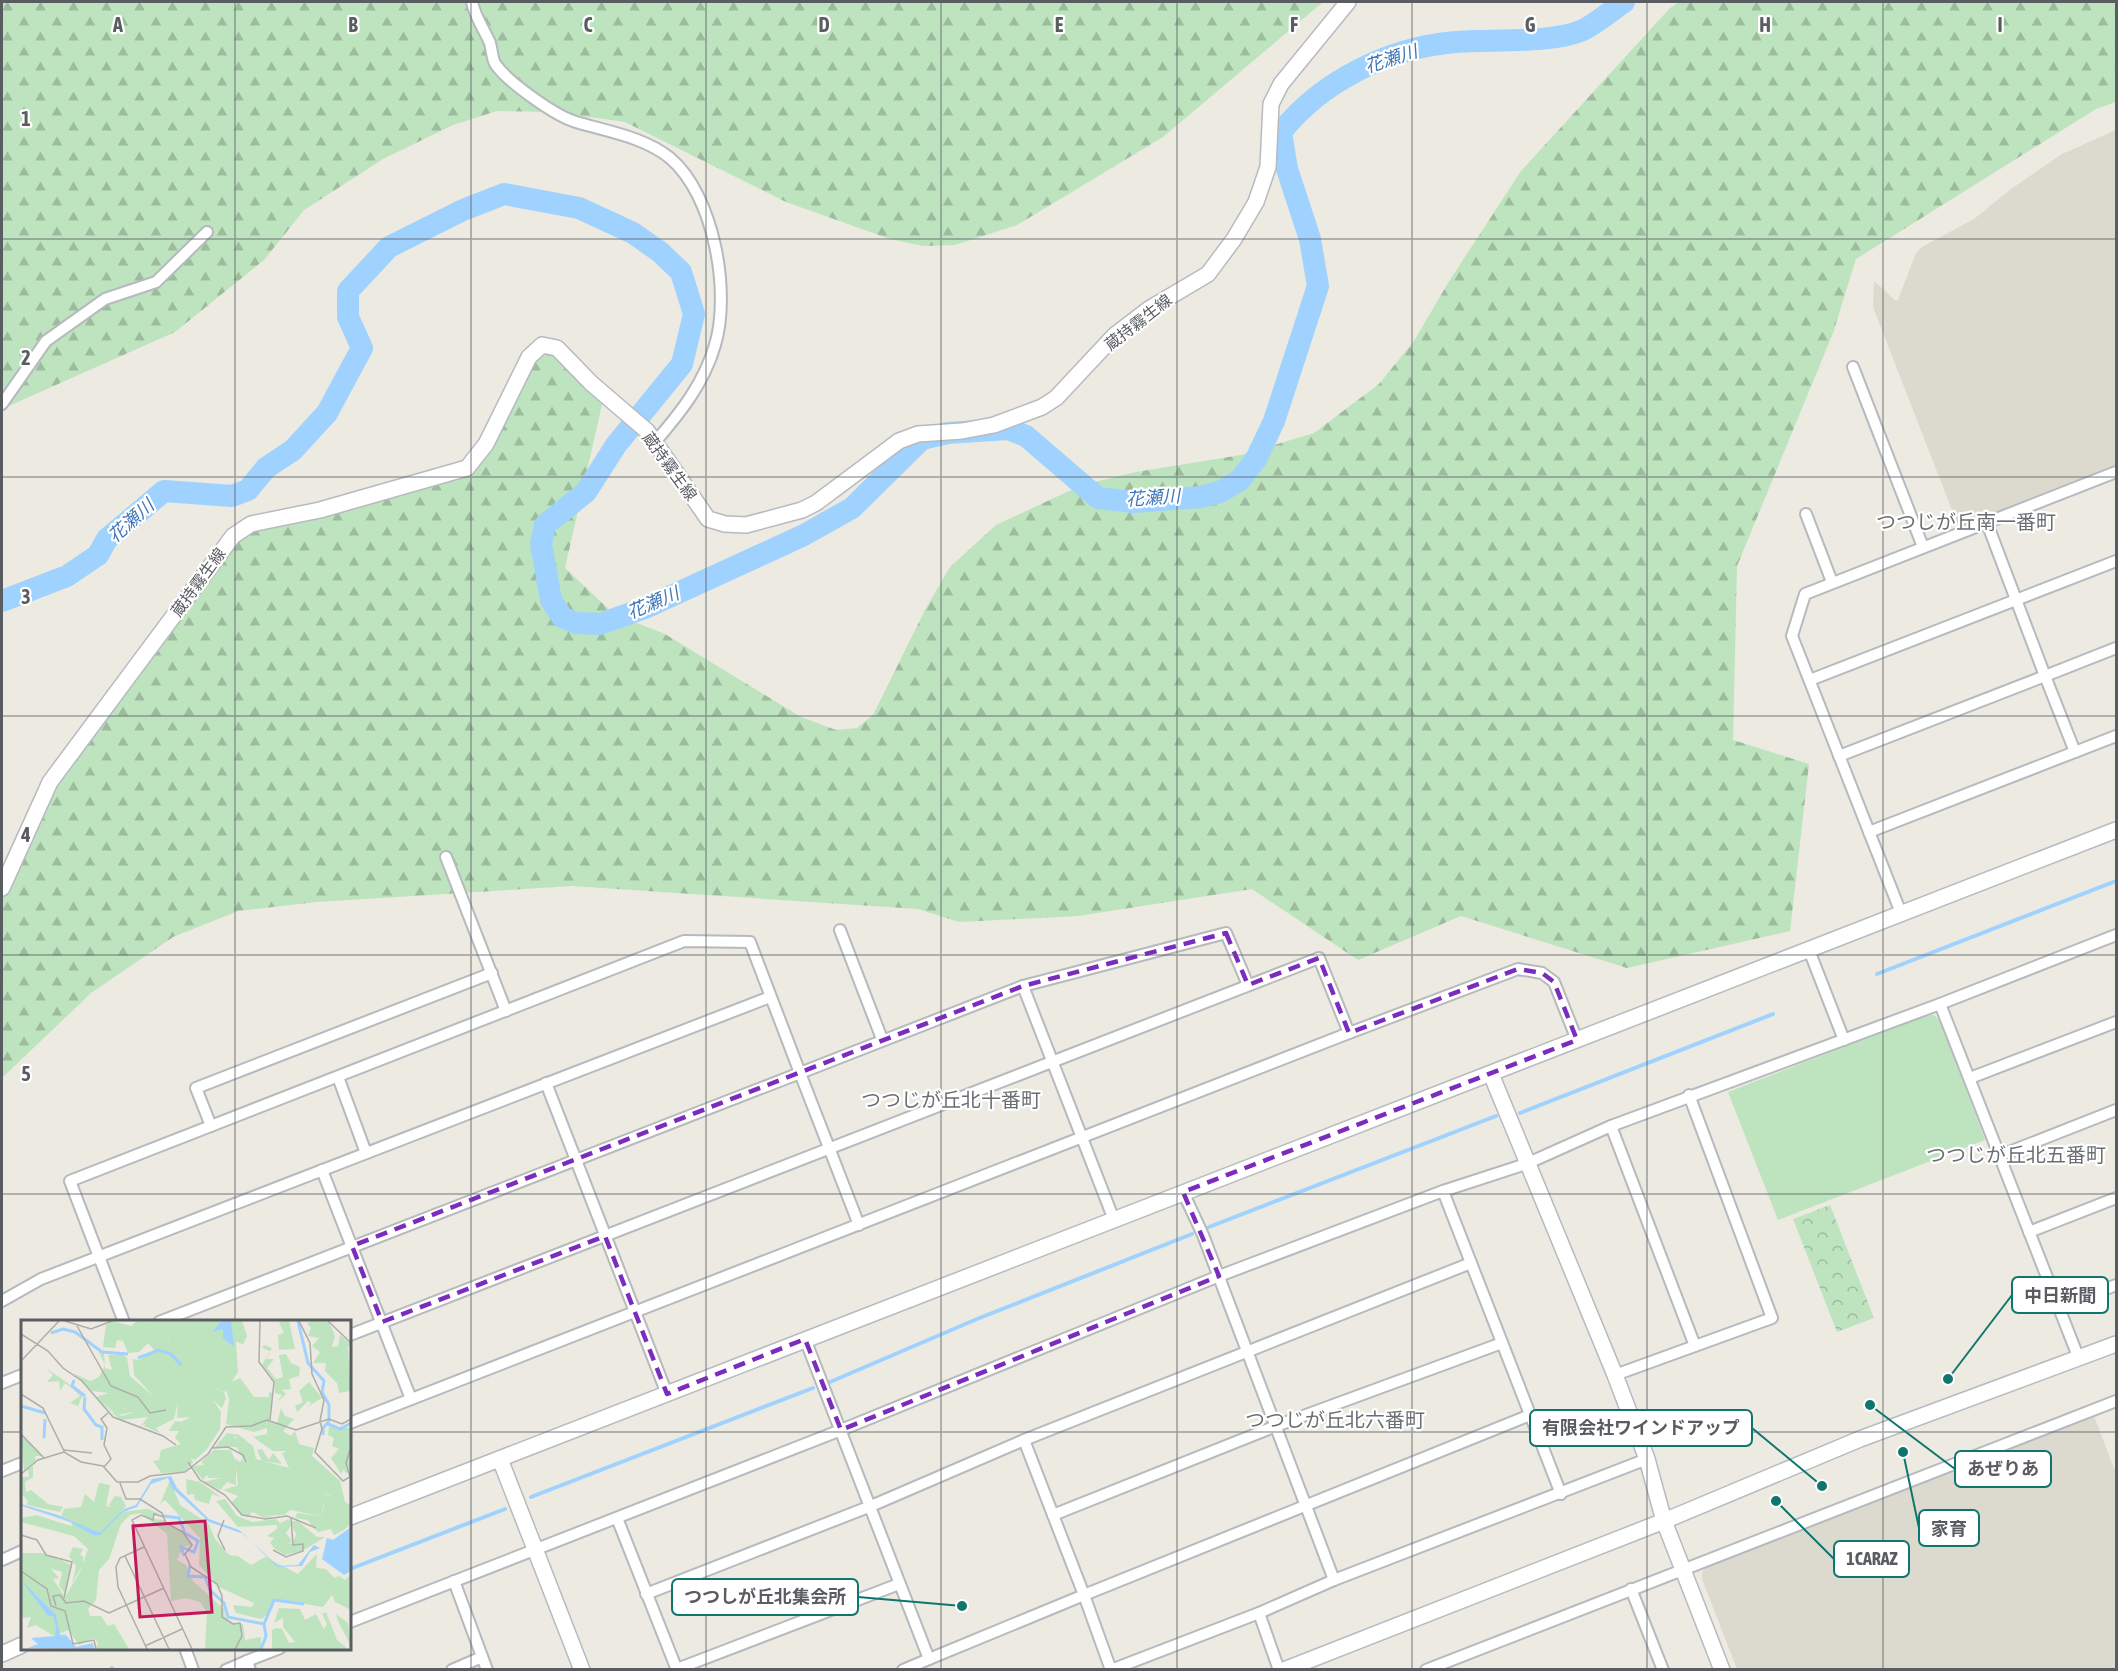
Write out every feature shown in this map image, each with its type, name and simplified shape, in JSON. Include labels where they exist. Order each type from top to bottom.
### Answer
[{"type":"street","points":[[472,2],[490,44],[495,64],[532,99],[569,120],[645,143],[670,159],[693,186],[710,221],[721,302],[716,344],[706,370],[687,404],[651,436]]},
{"type":"street","name":"蔵持霧生線","points":[[2,888],[33,815],[50,782],[212,562],[240,531],[251,524],[320,510],[467,468],[486,444],[529,357],[542,345],[557,348],[591,383],[651,436],[708,519],[725,524],[746,525],[765,522],[816,503],[899,441],[918,434],[962,431],[994,425],[1042,407],[1056,398],[1115,335],[1149,309],[1208,274],[1234,239],[1256,202],[1268,167],[1271,104],[1281,84],[1299,60],[1348,2]]},
{"type":"street","points":[[2,404],[46,340],[105,299],[156,282],[207,232]]},
{"type":"street","points":[[1853,367],[1923,548]]},
{"type":"street","points":[[1901,913],[1792,636],[1805,594],[2116,472]]},
{"type":"street","points":[[1806,514],[1832,582]]},
{"type":"street","points":[[1987,523],[2075,752]]},
{"type":"street","points":[[1810,680],[2116,561]]},
{"type":"street","points":[[1839,756],[2116,648]]},
{"type":"street","points":[[1869,832],[2116,736]]},
{"type":"street","points":[[351,1518],[2116,830]]},
{"type":"street","points":[[446,857],[506,1011]]},
{"type":"street","points":[[840,930],[882,1039]]},
{"type":"street","points":[[164,1320],[1023,986],[1226,933],[1248,985]]},
{"type":"street","points":[[351,1622],[841,1430],[1219,1276],[1443,1191],[1526,1164],[1611,1126],[1689,1095],[1723,1086],[2116,935]]},
{"type":"street","points":[[123,1320],[70,1181],[684,941],[750,942],[859,1225]]},
{"type":"street","points":[[1809,950],[1844,1040]]},
{"type":"street","points":[[351,1335],[1318,958],[1349,1033]]},
{"type":"street","points":[[351,1423],[1518,969],[1542,973],[1554,982],[1577,1040]]},
{"type":"street","points":[[211,1126],[196,1088],[492,973]]},
{"type":"street","points":[[1023,986],[1114,1220]]},
{"type":"street","points":[[2,1301],[41,1279],[99,1256],[770,997]]},
{"type":"street","points":[[1940,1004],[2079,1359]]},
{"type":"street","points":[[1970,1078],[2116,1022]]},
{"type":"street","points":[[1491,1074],[1526,1164],[1615,1375],[1647,1459],[1664,1521],[1722,1670]]},
{"type":"street","points":[[338,1077],[366,1153]]},
{"type":"street","points":[[546,1083],[667,1394]]},
{"type":"street","points":[[1615,1375],[1772,1318],[1689,1095]]},
{"type":"street","points":[[1999,1156],[2116,1110]]},
{"type":"street","points":[[1611,1126],[1695,1346]]},
{"type":"street","points":[[322,1170],[411,1399]]},
{"type":"street","points":[[1443,1191],[1561,1494]]},
{"type":"street","points":[[1183,1192],[1219,1276],[1334,1580]]},
{"type":"street","points":[[2029,1232],[2116,1198]]},
{"type":"street","points":[[646,1593],[871,1506],[1024,1440],[1471,1263]]},
{"type":"street","points":[[2059,1308],[2116,1285]]},
{"type":"street","points":[[805,1339],[929,1659]]},
{"type":"street","points":[[1053,1515],[1276,1426],[1502,1343]]},
{"type":"street","points":[[1284,1670],[1664,1521],[1860,1439],[2116,1344]]},
{"type":"street","points":[[2,1383],[21,1375]]},
{"type":"street","points":[[1426,1670],[2116,1401]]},
{"type":"street","points":[[903,1670],[1530,1415]]},
{"type":"street","points":[[1024,1440],[1111,1670],[1259,1613],[1334,1580],[1647,1459]]},
{"type":"street","points":[[500,1459],[582,1670]]},
{"type":"street","points":[[2,1471],[21,1462]]},
{"type":"street","points":[[617,1518],[677,1669],[899,1584]]},
{"type":"street","points":[[2,1560],[21,1551]]},
{"type":"street","points":[[454,1581],[487,1670]]},
{"type":"street","points":[[1631,1589],[1659,1668]]},
{"type":"street","points":[[1259,1613],[1279,1670]]},
{"type":"street","points":[[2,1654],[21,1646]]},
{"type":"street","points":[[186,1650],[193,1670]]},
{"type":"street","points":[[226,1670],[248,1665],[276,1650]]},
{"type":"street","points":[[452,1670],[483,1657]]},
{"type":"highlighted area","points":[[1226,933],[1248,985],[1319,958],[1349,1033],[1518,969],[1542,973],[1554,982],[1577,1040],[1183,1192],[1219,1276],[841,1430],[805,1339],[667,1394],[605,1236],[382,1322],[352,1246],[1023,986]]},
{"type":"shaded area","points":[[2116,130],[2116,466],[1959,528],[1873,307],[1874,281],[1895,300],[1898,300],[1916,253],[1922,247],[1974,219],[2011,189],[2062,154]]},
{"type":"shaded area","points":[[2094,1416],[2116,1474],[2116,1669],[1737,1669],[1702,1579],[1702,1572],[1708,1566]]},
{"type":"green space","points":[[2,2],[1323,2],[1163,137],[1017,225],[955,245],[923,246],[890,239],[786,202],[625,122],[554,112],[497,111],[453,125],[383,159],[304,210],[264,260],[175,332],[2,409]]},
{"type":"green space","points":[[1679,2],[2116,2],[2116,102],[2096,109],[1856,259],[1833,333],[1737,566],[1733,740],[1809,764],[1790,931],[1627,968],[1461,916],[1358,960],[1252,889],[1078,916],[959,922],[918,909],[572,886],[316,902],[238,911],[173,937],[91,993],[2,1078],[2,894],[54,784],[246,532],[470,474],[535,355],[544,349],[553,352],[603,400],[565,568],[614,614],[665,634],[801,717],[836,730],[857,728],[873,715],[926,608],[950,567],[996,525],[1082,485],[1136,472],[1241,455],[1314,433],[1379,384],[1414,341],[1448,283],[1521,171],[1670,8]]},
{"type":"green space","points":[[1934,1015],[1940,1021],[1985,1140],[1778,1220],[1728,1092],[1923,1016]]},
{"type":"green space","points":[[1830,1205],[1874,1318],[1837,1332],[1793,1219]]},
{"type":"waterway","name":"花瀬川","points":[[2,601],[67,576],[98,555],[107,539],[164,491],[232,496],[248,490],[266,468],[293,450],[327,413],[362,348],[348,317],[348,291],[389,247],[463,210],[504,194],[579,208],[633,233],[660,252],[681,272],[694,314],[682,364],[616,445],[586,492],[545,525],[541,544],[551,600],[562,617],[576,623],[600,624],[645,608],[804,535],[852,508],[922,439],[948,433],[1008,429],[1026,436],[1098,498],[1133,502],[1201,497],[1220,492],[1240,480],[1256,459],[1274,421],[1318,286],[1310,239],[1287,169],[1281,132],[1298,113],[1337,82],[1382,59],[1430,45],[1538,39],[1570,34],[1583,30],[1624,2]]},
{"type":"waterway","points":[[1877,974],[2116,881]]},
{"type":"waterway","points":[[1520,1113],[1773,1014]]},
{"type":"waterway","points":[[1209,1227],[1496,1116]]},
{"type":"waterway","points":[[830,1382],[977,1319],[1192,1234]]},
{"type":"waterway","points":[[531,1497],[813,1388]]},
{"type":"waterway","points":[[351,1569],[505,1509]]},
{"type":"place","name":"中日新聞","points":[[1948,1379]]},
{"type":"place","name":"あぜりあ","points":[[1870,1405]]},
{"type":"place","name":"家育","points":[[1903,1452]]},
{"type":"place","name":"有限会社ワインドアップ","points":[[1822,1486]]},
{"type":"place","name":"1CARAZ","points":[[1776,1501]]},
{"type":"place","name":"つつしが丘北集会所","points":[[962,1606]]},
{"type":"district","name":"つつじが丘南一番町","points":[[1966,522]]},
{"type":"district","name":"つつじが丘北十番町","points":[[951,1100]]},
{"type":"district","name":"つつじが丘北五番町","points":[[2016,1155]]},
{"type":"district","name":"つつじが丘北六番町","points":[[1335,1420]]}]
